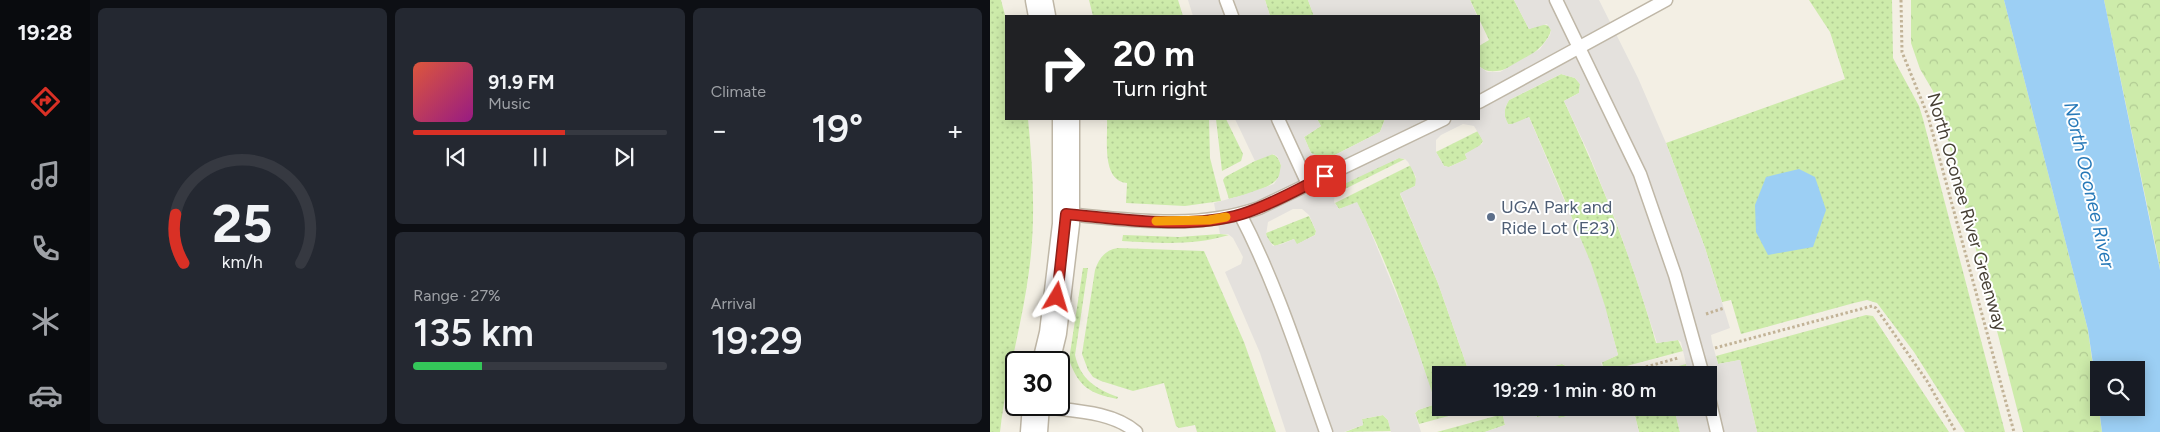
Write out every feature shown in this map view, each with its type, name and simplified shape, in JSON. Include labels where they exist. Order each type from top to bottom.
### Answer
[{"type":"street","points":[[1039,0],[1042,15]]},
{"type":"street","points":[[1049,351],[1053,333],[1066,214],[1066,120]]},
{"type":"street","points":[[1034,432],[1035,416]]},
{"type":"lane","points":[[1226,0],[1232,15]]},
{"type":"lane","points":[[1556,0],[1640,174],[1676,276],[1701,366]]},
{"type":"lane","points":[[1480,101],[1666,0]]},
{"type":"lane","points":[[1278,120],[1308,184]]},
{"type":"lane","points":[[1066,214],[1178,222],[1209,220],[1240,214],[1308,184],[1442,120]]},
{"type":"lane","points":[[1240,214],[1265,269],[1326,432]]},
{"type":"lane","points":[[1070,411],[1110,417],[1127,424],[1136,432]]},
{"type":"lane","points":[[1713,416],[1717,432]]},
{"type":"path","name":"North Oconee River Greenway","points":[[1901,0],[1902,52],[1928,116],[2014,432]]},
{"type":"path","points":[[1713,349],[1872,306],[1876,308],[1927,381],[1956,432]]},
{"type":"path","points":[[1649,366],[1685,356]]},
{"type":"green space","points":[[990,0],[1001,0],[1005,15],[1005,120],[1028,120],[1033,195],[1029,271],[1014,351],[1005,351],[1005,399],[1000,432],[990,432]]},
{"type":"green space","points":[[1089,0],[1178,0],[1183,15],[1093,15]]},
{"type":"green space","points":[[1265,0],[1308,0],[1314,15],[1270,15]]},
{"type":"green space","points":[[1470,0],[1514,0],[1529,29],[1542,24],[1549,26],[1551,30],[1540,47],[1520,63],[1497,71],[1487,70],[1480,66],[1480,45],[1489,40],[1480,21],[1480,15],[1477,15]]},
{"type":"green space","points":[[1809,0],[1892,0],[1893,58],[1919,106],[1923,119],[2005,432],[1965,432],[1914,352],[1877,303],[1867,300],[1741,334],[1731,300],[1722,302],[1705,248],[1666,143],[1845,79],[1830,32]]},
{"type":"green space","points":[[1911,0],[2004,0],[2088,330],[2092,361],[2090,361],[2090,416],[2100,416],[2102,432],[2023,432],[1943,121],[1933,91],[1920,69],[1911,43]]},
{"type":"green space","points":[[2104,0],[2160,0],[2160,270],[2156,248]]},
{"type":"green space","points":[[1561,74],[1575,78],[1580,84],[1579,93],[1564,101],[1591,160],[1615,220],[1637,281],[1656,343],[1678,340],[1683,351],[1627,366],[1603,366],[1602,362],[1618,355],[1600,293],[1555,176],[1529,117],[1515,124],[1508,124],[1506,121],[1505,109],[1509,100]]},
{"type":"green space","points":[[1107,120],[1209,120],[1210,158],[1221,201],[1185,206],[1126,203],[1127,183],[1113,175],[1107,148]]},
{"type":"green space","points":[[1216,120],[1226,120],[1243,154],[1241,161],[1222,171]]},
{"type":"green space","points":[[1318,120],[1385,120],[1380,132],[1329,158],[1316,157],[1311,153],[1304,137],[1321,126]]},
{"type":"green space","points":[[1478,131],[1483,141],[1479,147],[1465,154],[1467,159],[1449,167],[1444,166],[1436,152]]},
{"type":"green space","points":[[1268,154],[1276,156],[1280,162],[1281,171],[1278,178],[1255,192],[1229,199],[1223,180],[1225,177]]},
{"type":"green space","points":[[1399,158],[1405,159],[1335,194],[1340,186],[1347,181]]},
{"type":"green space","points":[[1411,165],[1417,182],[1415,186],[1400,194],[1438,283],[1467,366],[1432,366],[1432,394],[1400,302],[1380,252],[1357,203],[1339,209],[1335,203]]},
{"type":"green space","points":[[1309,216],[1316,231],[1315,235],[1296,245],[1294,239],[1275,246],[1267,240],[1266,233]]},
{"type":"green space","points":[[1123,235],[1179,237],[1229,235],[1189,242],[1122,241]]},
{"type":"green space","points":[[1118,248],[1204,251],[1244,342],[1276,432],[1197,432],[1195,425],[1179,428],[1176,426],[1164,383],[1133,391],[1093,377],[1082,354],[1095,270],[1103,255]]},
{"type":"green space","points":[[1083,268],[1088,268],[1075,355],[1085,377],[1096,387],[1118,397],[1117,399],[1092,391],[1081,383],[1070,362]]},
{"type":"green space","points":[[1866,315],[1873,316],[1949,432],[1757,432],[1740,360],[1718,364],[1716,356]]},
{"type":"green space","points":[[1432,405],[1432,416],[1448,416],[1419,424],[1415,413]]},
{"type":"green space","points":[[1383,415],[1388,420],[1391,431],[1345,432],[1363,425],[1362,419]]},
{"type":"green space","points":[[1496,416],[1503,416],[1505,425],[1485,432],[1437,432]]},
{"type":"green space","points":[[1536,416],[1568,416],[1559,418]]},
{"type":"green space","points":[[1635,416],[1676,416],[1680,432],[1639,432]]},
{"type":"shaded area","points":[[1188,0],[1265,0],[1270,15],[1193,15]]},
{"type":"shaded area","points":[[1308,0],[1470,0],[1477,15],[1314,15]]},
{"type":"shaded area","name":"UGA Park and Ride Lot (E23)","points":[[1514,0],[1599,0],[1638,78],[1666,143],[1705,248],[1730,328],[1711,335],[1718,364],[1740,360],[1757,432],[1680,432],[1676,416],[1717,416],[1717,366],[1687,366],[1681,342],[1678,340],[1657,343],[1618,227],[1589,154],[1564,101],[1579,93],[1580,84],[1575,78],[1561,74],[1509,100],[1505,108],[1505,117],[1508,124],[1512,124],[1529,117],[1591,263],[1618,355],[1601,363],[1602,366],[1566,366],[1562,364],[1554,366],[1467,366],[1438,283],[1400,193],[1415,186],[1416,177],[1408,162],[1405,159],[1399,158],[1340,186],[1335,192],[1334,202],[1339,209],[1357,202],[1365,218],[1411,330],[1432,392],[1432,405],[1418,410],[1415,413],[1421,432],[1391,432],[1388,420],[1383,415],[1362,419],[1363,425],[1344,432],[1286,432],[1260,353],[1225,272],[1241,264],[1243,257],[1233,238],[1228,234],[1220,234],[1214,203],[1274,184],[1279,176],[1281,165],[1277,156],[1273,154],[1255,161],[1235,120],[1318,120],[1321,126],[1304,137],[1311,153],[1323,158],[1329,158],[1380,132],[1385,120],[1480,120],[1480,67],[1487,72],[1500,72],[1540,49],[1550,35],[1551,30],[1547,24],[1529,29]],"holes":[[[1463,124],[1474,126],[1483,141],[1482,144],[1465,154],[1467,159],[1449,167],[1444,166],[1436,152],[1436,140],[1441,135]],[[1293,209],[1302,209],[1309,215],[1316,231],[1315,235],[1297,244],[1294,239],[1273,246],[1266,235],[1268,222]]]},
{"type":"shaded area","points":[[1503,416],[1558,416],[1559,418],[1568,416],[1635,416],[1639,432],[1485,432],[1505,425]]},
{"type":"water","name":"North Oconee River","points":[[2004,0],[2104,0],[2160,270],[2160,432],[2102,432],[2100,416],[2145,416],[2145,361],[2093,361],[2088,330]]},
{"type":"water","points":[[1799,169],[1815,177],[1826,210],[1813,247],[1768,255],[1756,232],[1755,205],[1766,177]]},
{"type":"slow traffic","points":[[1156,221],[1178,222],[1226,217]]},
{"type":"place","name":"UGA Park and Ride Lot (E23)","points":[[1491,217]]},
{"type":"route","points":[[1057,297],[1066,214],[1178,222],[1209,220],[1259,208],[1325,176]]}]
